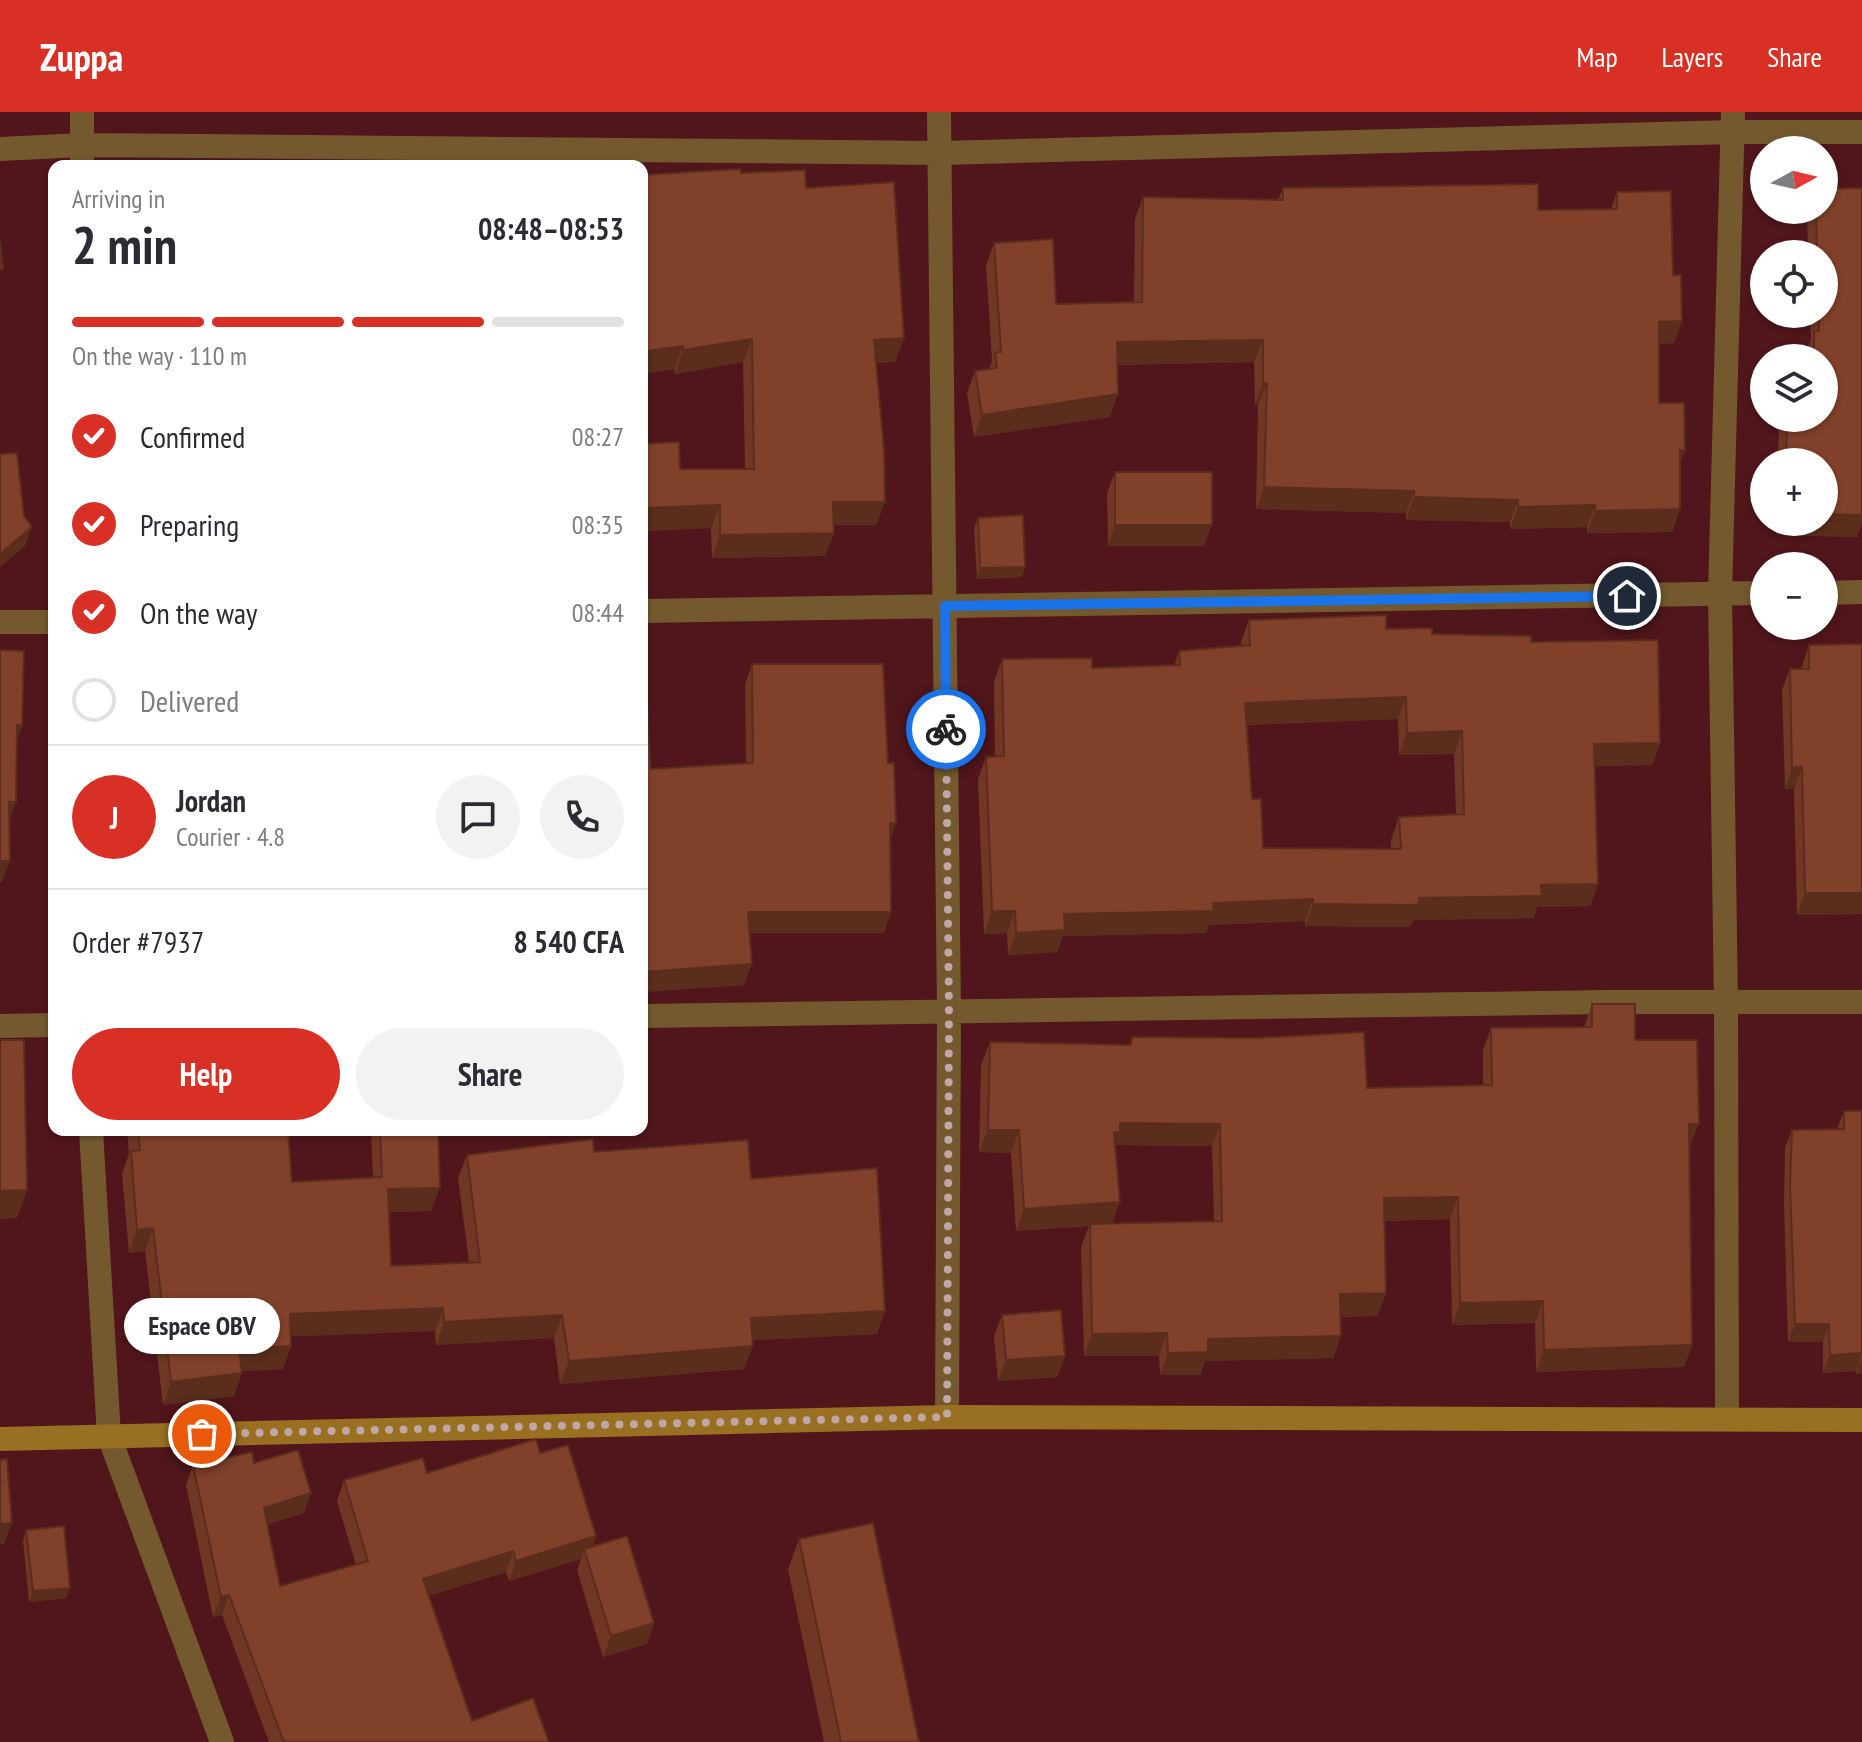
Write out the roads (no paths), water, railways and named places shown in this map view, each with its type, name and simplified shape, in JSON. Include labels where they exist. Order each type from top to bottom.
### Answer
[{"type":"street","points":[[82,112],[82,156]]},
{"type":"street","points":[[939,112],[949,1012],[947,1417]]},
{"type":"street","points":[[0,149],[82,156],[940,153],[1732,122],[1862,132]]},
{"type":"street","points":[[1727,1419],[1726,1004],[1720,594],[1732,122]]},
{"type":"street","points":[[1838,593],[1862,592]]},
{"type":"street","points":[[648,611],[1750,593]]},
{"type":"street","points":[[0,622],[48,622]]},
{"type":"street","points":[[648,1016],[1604,1002],[1862,1002]]},
{"type":"street","points":[[0,1026],[48,1025]]},
{"type":"street","points":[[91,1136],[109,1436],[222,1742]]},
{"type":"street","points":[[0,1439],[947,1417],[1862,1420]]},
{"type":"place","name":"Espace OBV","points":[[202,1434]]}]
